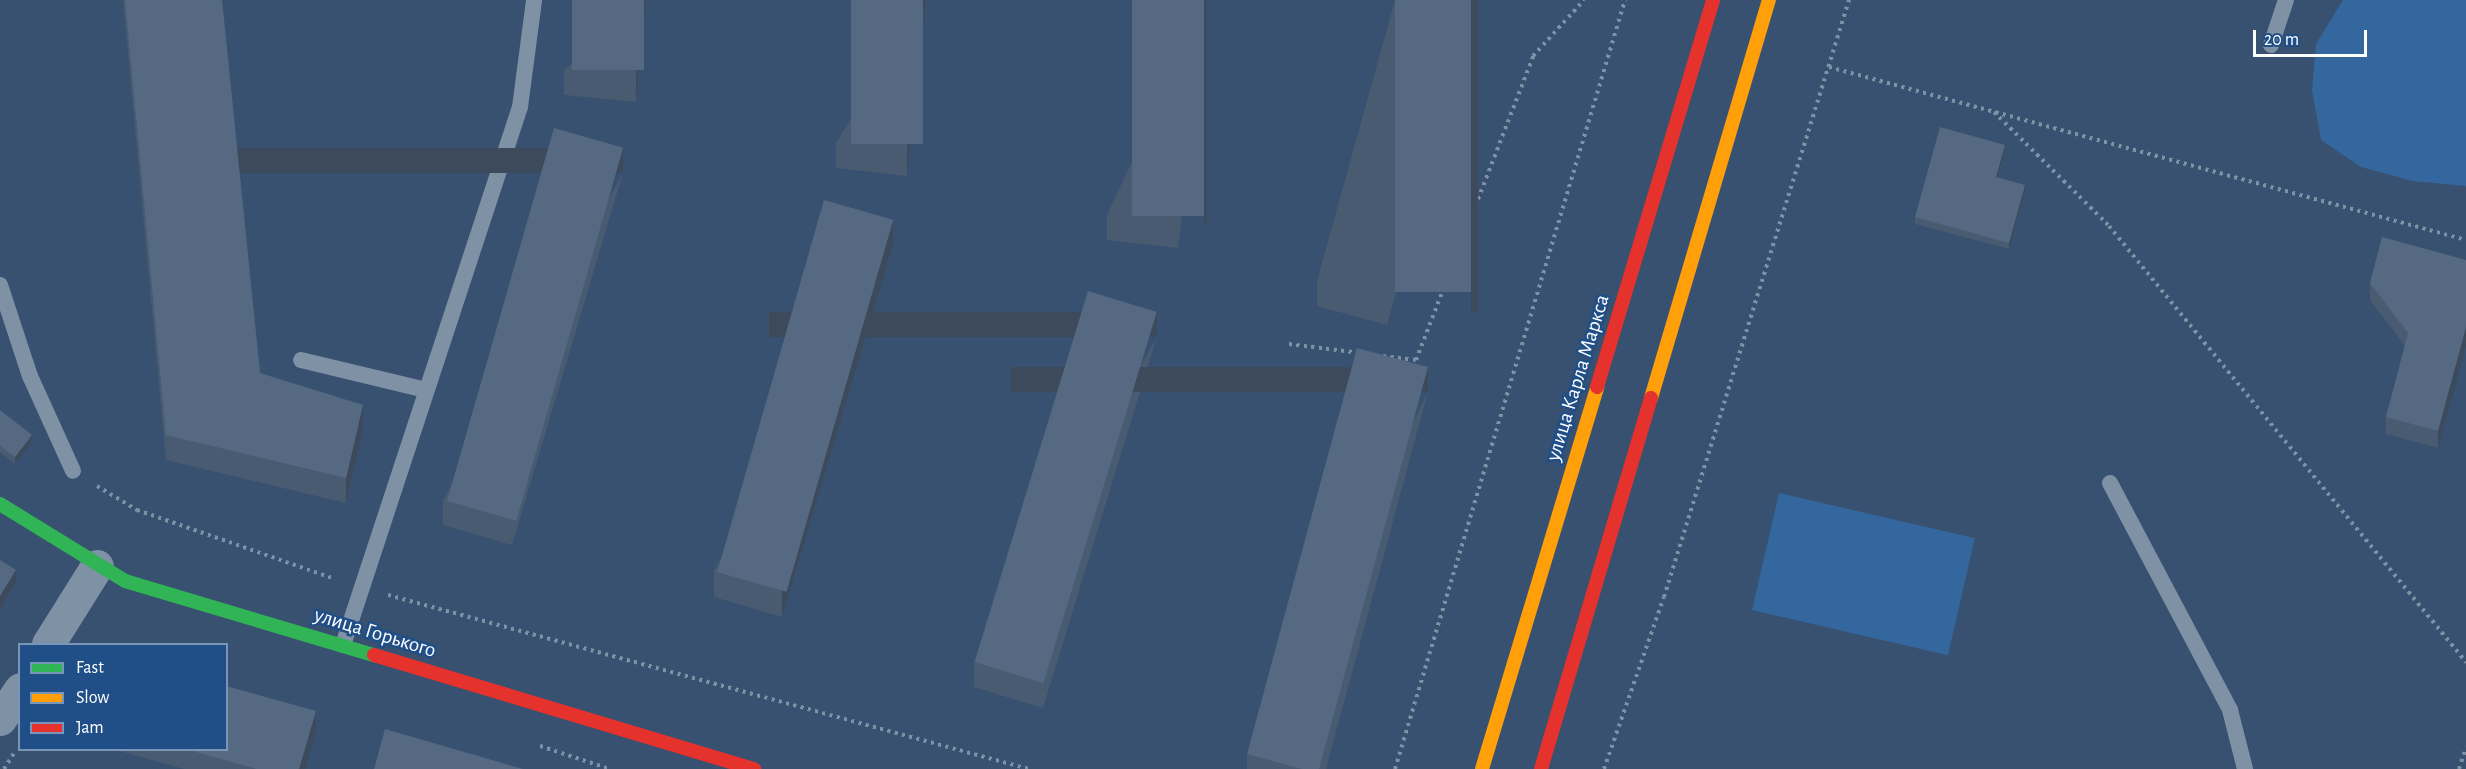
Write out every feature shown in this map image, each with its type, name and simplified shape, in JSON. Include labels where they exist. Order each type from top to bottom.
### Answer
[{"type":"main road","name":"улица Карла Маркса","points":[[1482,769],[1713,0]]},
{"type":"main road","points":[[1541,769],[1769,0]]},
{"type":"main road","name":"улица Горького","points":[[0,504],[97,566],[125,581],[754,769]]},
{"type":"street","points":[[49,643],[97,566]]},
{"type":"street","points":[[0,719],[18,692]]},
{"type":"lane","points":[[343,645],[520,107],[534,0]]},
{"type":"lane","points":[[2271,45],[2286,0]]},
{"type":"lane","points":[[0,285],[30,376],[73,471]]},
{"type":"lane","points":[[301,360],[426,390]]},
{"type":"lane","points":[[2110,483],[2230,710],[2246,761],[2245,769]]},
{"type":"path","points":[[1381,356],[1416,360],[1533,56],[1584,0]]},
{"type":"path","points":[[1395,769],[1625,0]]},
{"type":"path","points":[[1604,769],[1664,597],[1849,0]]},
{"type":"path","points":[[1829,67],[2466,240]]},
{"type":"path","points":[[1994,112],[2109,226],[2466,662]]},
{"type":"path","points":[[1289,344],[1370,354]]},
{"type":"path","points":[[73,471],[137,510],[360,588],[1029,769]]},
{"type":"path","points":[[4,769],[18,747]]},
{"type":"path","points":[[2459,769],[2466,747]]},
{"type":"shaded area","points":[[2343,0],[2466,0],[2466,186],[2413,181],[2361,167],[2321,140],[2312,90],[2316,44]]},
{"type":"shaded area","points":[[1779,493],[1975,538],[1948,655],[1752,610]]},
{"type":"building","points":[[125,0],[222,0],[260,373],[363,405],[346,478],[166,435]]},
{"type":"building","points":[[572,0],[644,0],[644,70],[572,70]]},
{"type":"building","points":[[851,0],[923,0],[923,144],[851,144]]},
{"type":"building","points":[[1132,0],[1204,0],[1204,216],[1132,216]]},
{"type":"building","points":[[1395,0],[1471,0],[1471,292],[1395,292]]},
{"type":"building","points":[[1940,127],[2005,145],[1996,177],[2025,185],[2009,243],[1915,217]]},
{"type":"building","points":[[554,128],[623,148],[516,521],[447,501]]},
{"type":"building","points":[[824,200],[893,220],[787,592],[717,572]]},
{"type":"building","points":[[2382,237],[2466,260],[2466,327],[2438,431],[2386,417],[2408,333],[2370,283]]},
{"type":"building","points":[[1088,291],[1157,312],[1043,683],[975,662]]},
{"type":"building","points":[[1357,348],[1428,367],[1319,769],[1302,769],[1247,754]]},
{"type":"building","points":[[0,410],[32,435],[15,457],[0,446]]},
{"type":"building","points":[[0,560],[16,570],[0,596]]},
{"type":"building","points":[[228,687],[316,711],[299,769],[257,769],[193,751],[228,751]]},
{"type":"building","points":[[385,729],[523,769],[374,769]]},
{"type":"traffic: fast","points":[[0,504],[125,581],[374,655]]},
{"type":"traffic: slow","points":[[1651,398],[1769,0]]},
{"type":"traffic: slow","points":[[1482,769],[1597,387]]},
{"type":"traffic: jam","points":[[1597,387],[1713,0]]},
{"type":"traffic: jam","points":[[1541,769],[1651,398]]},
{"type":"traffic: jam","points":[[374,655],[754,769]]}]
